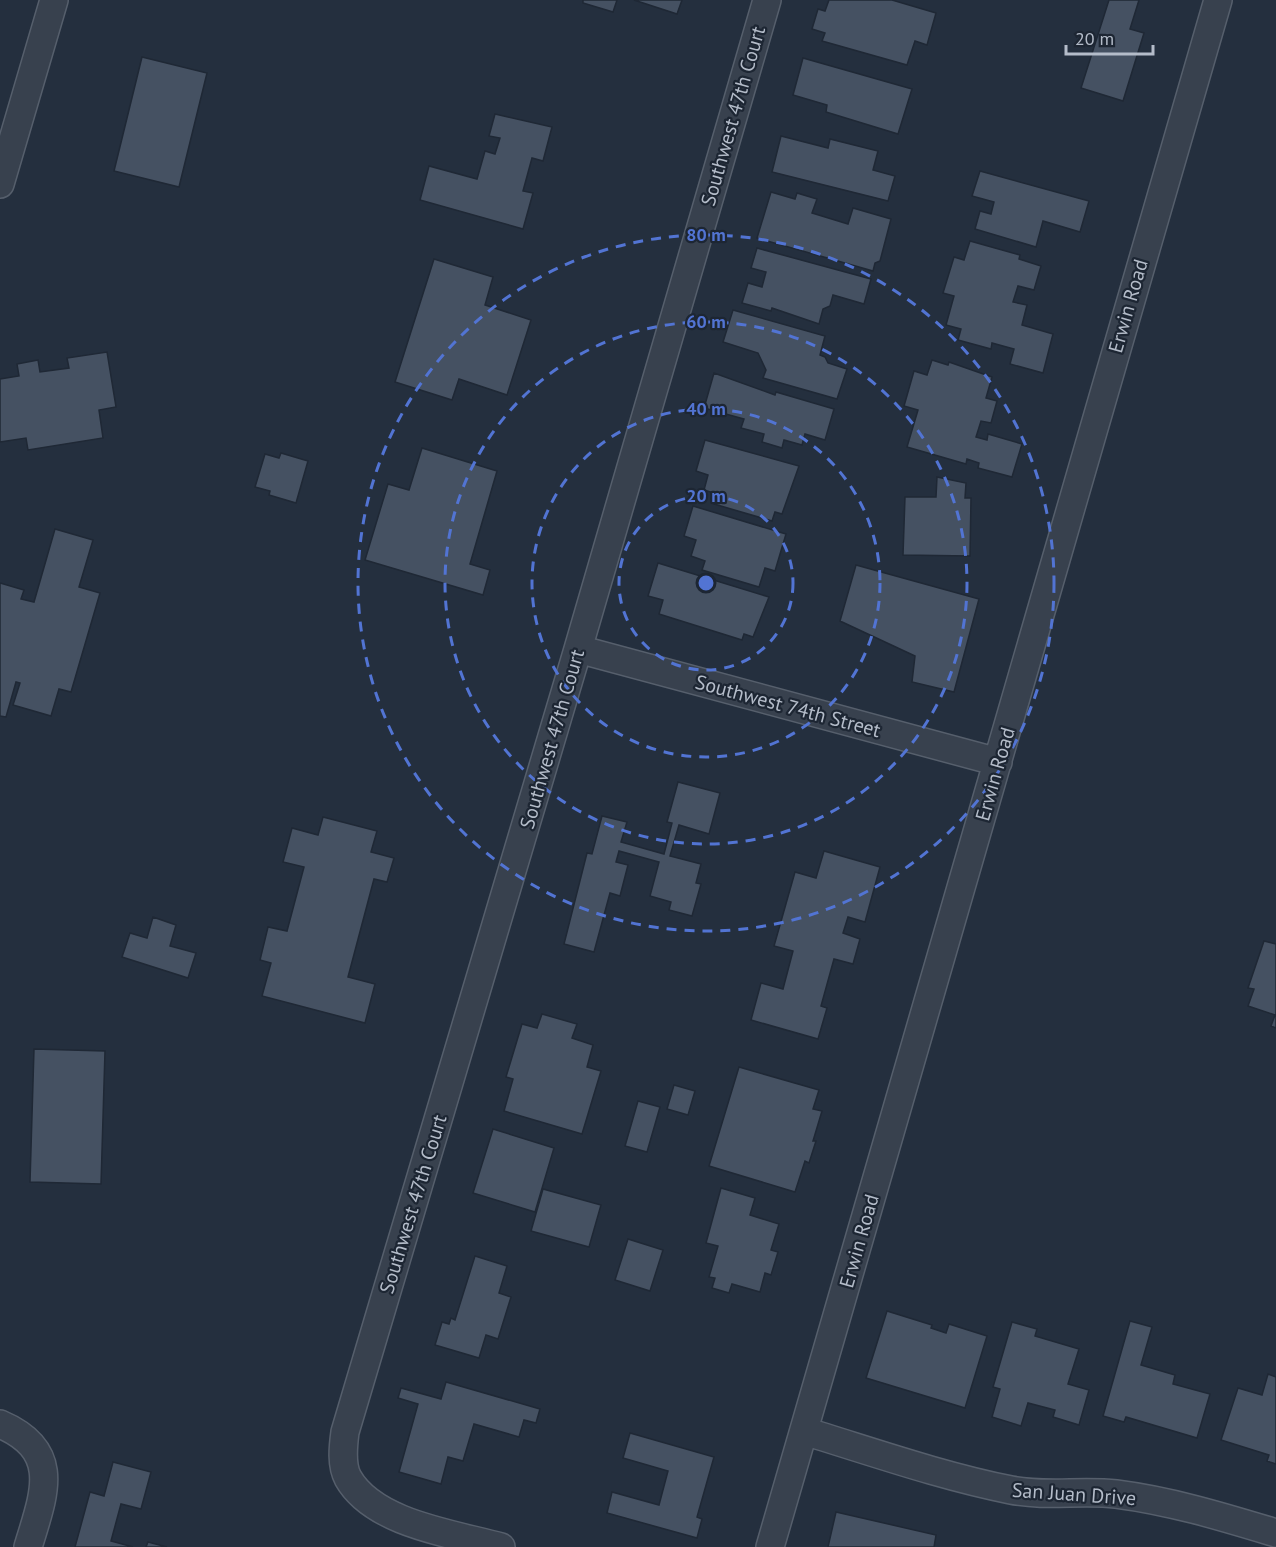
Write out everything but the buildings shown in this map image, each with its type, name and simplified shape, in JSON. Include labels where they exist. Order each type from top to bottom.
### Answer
[{"type":"street","points":[[0,184],[54,0]]},
{"type":"street","name":"Southwest 47th Court","points":[[501,1547],[390,1515],[362,1497],[348,1477],[344,1462],[347,1421],[578,649],[766,0]]},
{"type":"street","name":"Erwin Road","points":[[770,1547],[1218,0]]},
{"type":"street","name":"Southwest 74th Street","points":[[578,649],[998,762]]},
{"type":"street","points":[[0,1424],[29,1440],[39,1452],[44,1470],[44,1481],[28,1547]]},
{"type":"street","name":"San Juan Drive","points":[[804,1431],[937,1472],[1010,1490],[1050,1495],[1115,1494],[1184,1507],[1276,1533]]}]
